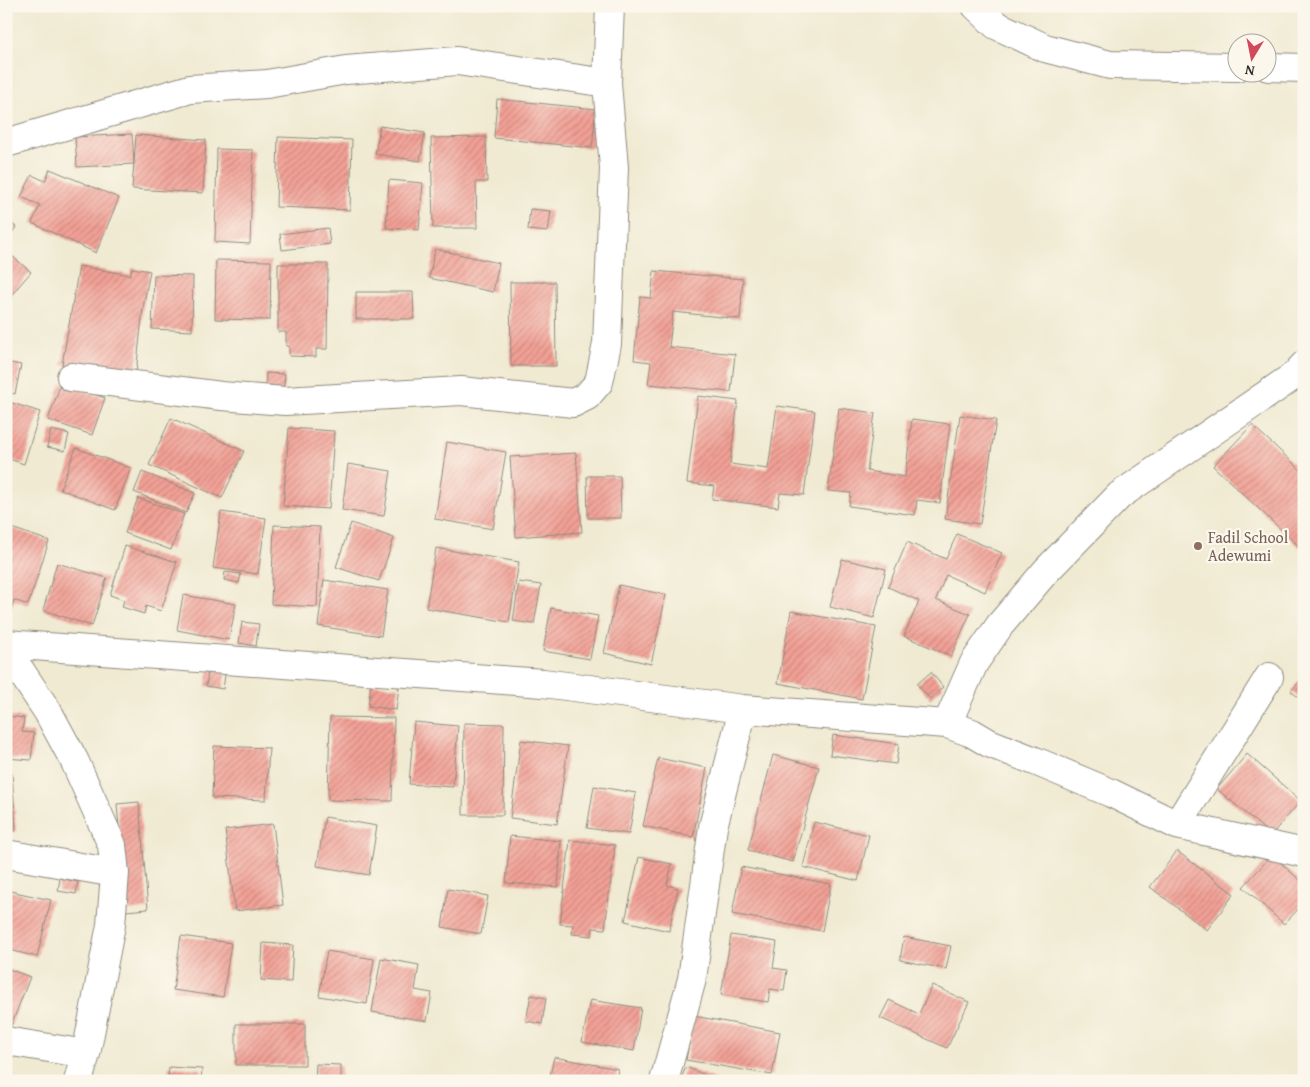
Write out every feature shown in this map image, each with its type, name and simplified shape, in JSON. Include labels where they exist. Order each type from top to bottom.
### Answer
[{"type":"street","points":[[71,377],[221,396],[285,401],[461,391],[573,403],[587,396],[599,382],[607,344],[614,168],[607,83],[610,6]]},
{"type":"street","points":[[976,6],[996,26],[1045,48],[1092,61],[1110,65],[1228,67]]},
{"type":"street","points":[[6,143],[190,89],[267,84],[346,70],[456,61],[607,83]]},
{"type":"street","points":[[1278,67],[1304,68]]},
{"type":"street","points":[[947,724],[974,664],[1000,625],[1046,570],[1106,509],[1120,495],[1295,375],[1304,365]]},
{"type":"street","points":[[6,644],[543,683],[743,709],[947,724],[1111,793],[1176,825],[1304,852]]},
{"type":"street","points":[[6,649],[48,712],[75,762],[112,845],[115,873],[111,926],[86,1054],[78,1081]]},
{"type":"street","points":[[1176,825],[1269,677]]},
{"type":"street","points":[[664,1081],[692,979],[713,827],[743,709]]},
{"type":"street","points":[[6,854],[115,873]]},
{"type":"street","points":[[6,1041],[86,1054]]},
{"type":"building","points":[[497,99],[596,109],[592,148],[494,138]]},
{"type":"building","points":[[380,126],[425,133],[420,161],[375,154]]},
{"type":"building","points":[[132,134],[134,164],[77,167],[75,137]]},
{"type":"building","points":[[136,135],[206,140],[203,193],[132,189]]},
{"type":"building","points":[[278,137],[352,140],[350,210],[276,207]]},
{"type":"building","points":[[486,137],[487,182],[476,182],[477,228],[433,228],[431,138]]},
{"type":"building","points":[[217,149],[253,150],[250,244],[215,242]]},
{"type":"building","points":[[50,169],[119,198],[96,253],[32,223],[40,205],[21,197],[32,175],[45,181]]},
{"type":"building","points":[[389,180],[423,183],[419,230],[386,228]]},
{"type":"building","points":[[530,209],[551,211],[548,232],[528,230]]},
{"type":"building","points":[[6,220],[16,227],[6,242]]},
{"type":"building","points":[[328,228],[330,244],[282,250],[280,234]]},
{"type":"building","points":[[435,249],[499,263],[493,292],[429,278]]},
{"type":"building","points":[[6,251],[31,272],[6,301]]},
{"type":"building","points":[[216,260],[271,261],[270,320],[215,319]]},
{"type":"building","points":[[278,264],[328,264],[327,349],[316,349],[316,357],[289,356],[289,346],[286,346],[286,332],[278,332]]},
{"type":"building","points":[[79,266],[130,275],[132,268],[150,271],[143,308],[136,373],[108,374],[62,365]]},
{"type":"building","points":[[654,271],[743,279],[740,319],[673,312],[669,347],[735,354],[731,392],[648,384],[651,362],[634,360],[640,297],[651,298]]},
{"type":"building","points":[[154,275],[193,276],[192,331],[152,329]]},
{"type":"building","points":[[510,282],[555,282],[556,366],[511,366]]},
{"type":"building","points":[[356,292],[413,292],[414,319],[356,319]]},
{"type":"building","points":[[6,362],[21,365],[15,394],[6,392]]},
{"type":"building","points":[[266,373],[285,374],[283,395],[265,394]]},
{"type":"building","points":[[61,383],[105,398],[92,435],[48,420]]},
{"type":"building","points":[[698,396],[738,401],[730,464],[768,469],[777,406],[815,411],[804,495],[780,493],[778,507],[712,499],[714,486],[687,483]]},
{"type":"building","points":[[6,401],[40,412],[24,464],[6,458]]},
{"type":"building","points":[[839,408],[875,413],[867,471],[905,477],[912,419],[950,424],[940,503],[917,500],[915,515],[849,506],[851,493],[828,491]]},
{"type":"building","points":[[960,415],[996,420],[980,524],[945,519]]},
{"type":"building","points":[[171,418],[244,451],[222,498],[149,465]]},
{"type":"building","points":[[1252,425],[1304,473],[1304,551],[1213,466]]},
{"type":"building","points":[[289,428],[334,431],[329,509],[283,506]]},
{"type":"building","points":[[51,430],[69,434],[65,451],[47,447]]},
{"type":"building","points":[[447,442],[506,452],[493,529],[435,519]]},
{"type":"building","points":[[76,448],[131,468],[115,510],[60,489]]},
{"type":"building","points":[[576,453],[582,532],[516,537],[510,457]]},
{"type":"building","points":[[348,464],[391,471],[384,516],[342,510]]},
{"type":"building","points":[[142,472],[195,493],[186,513],[134,492]]},
{"type":"building","points":[[587,476],[620,476],[621,518],[588,518]]},
{"type":"building","points":[[138,498],[184,514],[171,550],[125,533]]},
{"type":"building","points":[[221,512],[266,518],[258,574],[213,568]]},
{"type":"building","points":[[351,523],[394,538],[379,581],[336,567]]},
{"type":"building","points":[[274,525],[320,527],[317,607],[271,604]]},
{"type":"building","points":[[6,526],[49,541],[28,605],[14,600],[10,612],[6,610]]},
{"type":"building","points":[[957,534],[1002,553],[985,592],[946,575],[936,600],[970,614],[951,656],[904,636],[919,601],[888,587],[907,542],[946,559]]},
{"type":"building","points":[[125,546],[177,562],[161,611],[146,606],[144,614],[122,607],[124,600],[110,595]]},
{"type":"building","points":[[436,548],[519,562],[509,622],[426,608]]},
{"type":"building","points":[[842,559],[886,569],[874,618],[830,607]]},
{"type":"building","points":[[57,563],[107,578],[92,626],[43,610]]},
{"type":"building","points":[[225,572],[241,574],[239,583],[224,580]]},
{"type":"building","points":[[324,580],[388,590],[381,636],[318,626]]},
{"type":"building","points":[[519,582],[541,585],[534,624],[513,621]]},
{"type":"building","points":[[619,585],[666,595],[651,664],[604,653]]},
{"type":"building","points":[[183,595],[236,604],[229,640],[177,630]]},
{"type":"building","points":[[551,608],[598,616],[590,659],[543,651]]},
{"type":"building","points":[[791,611],[876,627],[862,699],[778,683]]},
{"type":"building","points":[[242,622],[259,624],[256,646],[239,643]]},
{"type":"building","points":[[209,666],[226,668],[223,689],[206,686]]},
{"type":"building","points":[[931,672],[943,687],[930,699],[917,684]]},
{"type":"building","points":[[1304,676],[1304,702],[1291,691]]},
{"type":"building","points":[[371,684],[399,687],[396,710],[368,706]]},
{"type":"building","points":[[6,716],[24,718],[22,732],[34,733],[31,760],[6,758]]},
{"type":"building","points":[[330,717],[394,718],[392,801],[328,800]]},
{"type":"building","points":[[414,722],[458,726],[453,787],[409,784]]},
{"type":"building","points":[[464,723],[504,724],[503,815],[463,815]]},
{"type":"building","points":[[833,735],[899,744],[896,764],[830,755]]},
{"type":"building","points":[[521,740],[568,746],[557,824],[510,818]]},
{"type":"building","points":[[214,746],[269,748],[266,800],[212,798]]},
{"type":"building","points":[[1247,754],[1301,801],[1271,835],[1217,789]]},
{"type":"building","points":[[773,755],[819,767],[793,862],[748,850]]},
{"type":"building","points":[[658,758],[707,768],[693,837],[643,826]]},
{"type":"building","points":[[12,774],[16,831],[6,831],[6,775]]},
{"type":"building","points":[[594,786],[636,793],[629,834],[587,828]]},
{"type":"building","points":[[139,802],[148,909],[126,911],[117,804]]},
{"type":"building","points":[[325,817],[377,826],[369,875],[317,866]]},
{"type":"building","points":[[814,822],[869,835],[858,881],[803,867]]},
{"type":"building","points":[[273,824],[283,905],[235,911],[225,830]]},
{"type":"building","points":[[510,836],[561,841],[558,887],[506,883]]},
{"type":"building","points":[[570,840],[615,845],[605,929],[593,928],[592,936],[572,934],[573,925],[560,924]]},
{"type":"building","points":[[1177,851],[1234,894],[1207,930],[1150,887]]},
{"type":"building","points":[[1272,855],[1304,884],[1304,903],[1284,924],[1243,887]]},
{"type":"building","points":[[639,857],[672,864],[667,885],[678,888],[669,931],[625,921]]},
{"type":"building","points":[[741,867],[831,884],[822,931],[732,914]]},
{"type":"building","points":[[60,878],[78,882],[76,894],[58,891]]},
{"type":"building","points":[[448,889],[488,896],[481,934],[442,927]]},
{"type":"building","points":[[6,890],[51,900],[37,957],[6,949]]},
{"type":"building","points":[[731,935],[777,942],[773,968],[787,970],[784,991],[770,989],[768,1002],[721,995]]},
{"type":"building","points":[[181,936],[231,943],[223,997],[173,990]]},
{"type":"building","points":[[904,937],[951,946],[946,969],[900,960]]},
{"type":"building","points":[[263,943],[293,945],[291,982],[261,980]]},
{"type":"building","points":[[327,951],[374,959],[367,1004],[319,996]]},
{"type":"building","points":[[381,958],[419,965],[415,990],[432,993],[427,1021],[372,1012]]},
{"type":"building","points":[[6,968],[30,977],[11,1026],[6,1024]]},
{"type":"building","points":[[932,985],[969,1002],[947,1048],[880,1018],[889,1000],[919,1014]]},
{"type":"building","points":[[531,995],[546,998],[542,1024],[526,1021]]},
{"type":"building","points":[[590,1000],[641,1008],[634,1051],[582,1042]]},
{"type":"building","points":[[694,1016],[780,1032],[772,1075],[686,1060]]},
{"type":"building","points":[[236,1024],[305,1024],[305,1065],[236,1065]]},
{"type":"building","points":[[554,1057],[618,1069],[616,1081],[549,1081]]},
{"type":"building","points":[[316,1064],[341,1065],[341,1081],[315,1081]]},
{"type":"building","points":[[169,1067],[202,1069],[201,1081],[168,1081]]},
{"type":"building","points":[[686,1067],[719,1081],[680,1081]]},
{"type":"place","name":"Fadil School Adewumi","points":[[1198,546]]}]
